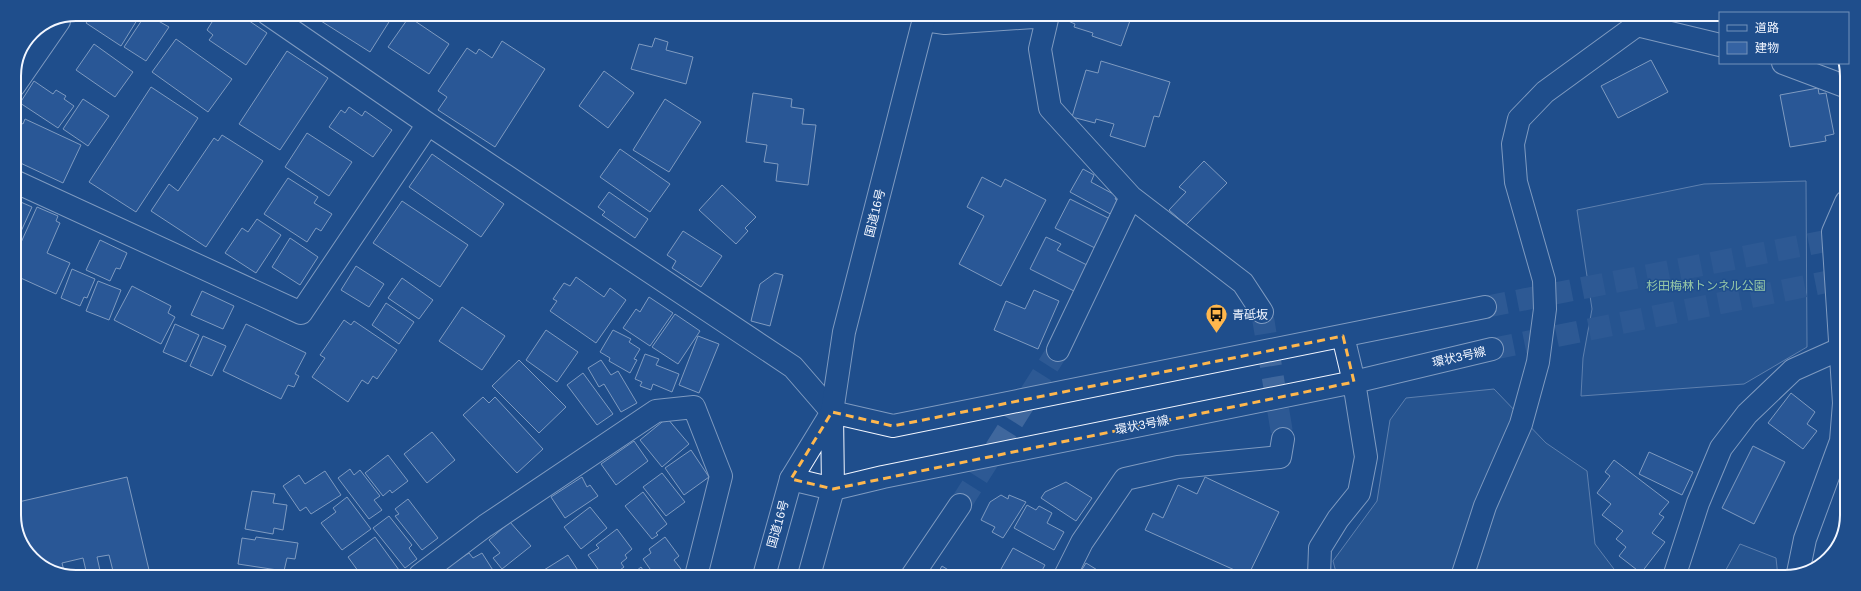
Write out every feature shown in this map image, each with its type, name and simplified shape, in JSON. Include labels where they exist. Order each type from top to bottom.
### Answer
[{"type":"main road","points":[[278,21],[428,124],[793,368],[832,412],[893,426],[1485,307]]},
{"type":"main road","name":"国道16号","points":[[811,570],[833,489],[832,412],[844,332],[923,21]]},
{"type":"main road","points":[[938,21],[945,23],[971,21]]},
{"type":"main road","points":[[1047,21],[1040,49],[1050,108],[1132,197],[1243,283],[1262,312]]},
{"type":"main road","points":[[21,76],[57,25]]},
{"type":"main road","points":[[1464,570],[1485,506],[1521,424],[1538,362],[1545,309],[1544,280],[1516,182],[1513,144],[1519,119],[1545,92],[1637,25],[1719,44]]},
{"type":"main road","points":[[1786,64],[1840,84]]},
{"type":"main road","points":[[21,185],[301,313],[428,124]]},
{"type":"main road","points":[[1058,350],[1132,197]]},
{"type":"main road","points":[[1676,570],[1698,503],[1721,448],[1747,414],[1793,370],[1840,349],[1834,232],[1840,217]]},
{"type":"main road","points":[[1319,570],[1320,548],[1338,519],[1359,493],[1366,457],[1354,382],[1343,336]]},
{"type":"main road","name":"環状3号線","points":[[791,479],[833,489],[883,477],[1354,382],[1492,349]]},
{"type":"main road","points":[[427,570],[485,526],[656,411],[694,407],[721,476],[698,570]]},
{"type":"main road","name":"国道16号","points":[[766,570],[791,479],[832,412]]},
{"type":"main road","points":[[1069,570],[1082,542],[1125,479],[1178,467],[1280,456],[1283,439]]},
{"type":"main road","points":[[1799,568],[1805,539],[1840,444]]},
{"type":"main road","points":[[916,570],[960,505]]},
{"type":"highlighted area","points":[[1343,336],[1354,382],[833,489],[791,479],[832,412],[893,426]]},
{"type":"shaded area","name":"杉田梅林トンネル公園","points":[[1806,181],[1807,347],[1744,384],[1581,396],[1583,358],[1592,309],[1577,210],[1704,184]]},
{"type":"shaded area","points":[[1494,389],[1546,443],[1587,471],[1595,544],[1615,570],[1335,570],[1333,561],[1377,501],[1390,420],[1406,398]]},
{"type":"shaded area","points":[[1740,544],[1776,558],[1777,570],[1726,570]]},
{"type":"building","points":[[88,21],[137,21],[121,46],[86,23]]},
{"type":"building","points":[[141,21],[158,21],[169,27],[146,61],[124,47]]},
{"type":"building","points":[[213,21],[249,21],[267,33],[246,65],[209,40],[213,35],[207,30]]},
{"type":"building","points":[[321,21],[390,21],[370,52]]},
{"type":"building","points":[[406,21],[415,21],[449,44],[429,74],[388,47]]},
{"type":"building","points":[[1068,21],[1130,21],[1121,46],[1092,36],[1093,33],[1074,27],[1075,24]]},
{"type":"building","points":[[655,38],[668,42],[666,50],[693,57],[686,84],[631,69],[639,44],[652,47]]},
{"type":"building","points":[[176,39],[232,79],[208,112],[152,72]]},
{"type":"building","points":[[502,41],[545,69],[495,147],[438,110],[447,97],[438,91],[467,48],[476,54],[479,49],[492,58]]},
{"type":"building","points":[[94,44],[133,72],[115,97],[76,70]]},
{"type":"building","points":[[287,51],[328,78],[280,150],[239,124]]},
{"type":"building","points":[[1651,60],[1668,92],[1618,118],[1601,86]]},
{"type":"building","points":[[1101,61],[1170,82],[1159,117],[1154,116],[1145,147],[1110,136],[1114,124],[1096,119],[1095,123],[1072,117],[1086,70],[1098,73]]},
{"type":"building","points":[[604,71],[634,93],[608,128],[579,106]]},
{"type":"building","points":[[34,81],[53,94],[56,90],[66,96],[64,99],[74,106],[58,128],[21,104]]},
{"type":"building","points":[[151,87],[198,118],[136,212],[89,182]]},
{"type":"building","points":[[1818,88],[1819,94],[1826,93],[1834,134],[1825,136],[1826,141],[1790,147],[1780,95]]},
{"type":"building","points":[[753,93],[792,99],[791,107],[804,109],[802,124],[816,125],[808,185],[776,181],[778,164],[764,162],[767,145],[746,142]]},
{"type":"building","points":[[83,99],[109,116],[88,146],[63,129]]},
{"type":"building","points":[[665,99],[701,122],[669,172],[633,150]]},
{"type":"building","points":[[349,107],[362,116],[365,111],[392,130],[373,157],[329,127],[341,110],[345,113]]},
{"type":"building","points":[[25,119],[81,145],[63,183],[21,163],[21,123],[23,124]]},
{"type":"building","points":[[307,133],[352,162],[329,196],[285,167]]},
{"type":"building","points":[[222,135],[263,161],[206,247],[151,211],[169,184],[178,191],[214,138],[218,141]]},
{"type":"building","points":[[620,149],[670,184],[650,212],[600,177]]},
{"type":"building","points":[[432,154],[504,204],[481,237],[409,187]]},
{"type":"building","points":[[1204,161],[1227,183],[1186,225],[1169,210],[1186,192],[1179,187]]},
{"type":"building","points":[[1083,169],[1094,175],[1091,182],[1117,196],[1115,199],[1122,202],[1114,216],[1070,192]]},
{"type":"building","points":[[982,177],[1001,187],[1005,179],[1046,200],[1001,286],[959,264],[984,216],[967,207]]},
{"type":"building","points":[[288,178],[318,197],[314,203],[332,214],[321,231],[316,228],[307,242],[264,214]]},
{"type":"building","points":[[722,185],[756,217],[745,228],[748,231],[736,244],[699,210]]},
{"type":"building","points":[[609,192],[648,219],[635,238],[602,215],[605,212],[598,207]]},
{"type":"building","points":[[1070,199],[1110,219],[1095,248],[1055,228]]},
{"type":"building","points":[[402,201],[468,245],[440,287],[373,243]]},
{"type":"building","points":[[21,202],[32,207],[21,231]]},
{"type":"building","points":[[37,207],[58,216],[56,221],[60,223],[47,253],[70,263],[56,294],[21,278],[21,242]]},
{"type":"building","points":[[257,219],[281,235],[256,273],[225,253],[242,228],[248,232]]},
{"type":"building","points":[[683,231],[722,256],[701,287],[672,268],[676,261],[667,255]]},
{"type":"building","points":[[1046,237],[1061,244],[1057,250],[1087,265],[1074,291],[1030,269]]},
{"type":"building","points":[[290,238],[318,257],[300,285],[272,267]]},
{"type":"building","points":[[100,240],[127,253],[120,269],[116,268],[110,281],[86,270]]},
{"type":"building","points":[[356,266],[384,284],[369,307],[341,290]]},
{"type":"building","points":[[72,269],[95,279],[87,298],[84,297],[80,306],[61,298]]},
{"type":"building","points":[[775,273],[783,275],[770,326],[751,321],[760,284]]},
{"type":"building","points":[[576,277],[604,297],[610,288],[626,300],[596,343],[550,311],[557,301],[553,299],[564,283],[570,286]]},
{"type":"building","points":[[402,278],[433,300],[419,319],[388,298]]},
{"type":"building","points":[[98,281],[121,290],[109,320],[86,311]]},
{"type":"building","points":[[132,286],[171,306],[168,313],[175,317],[161,344],[114,320]]},
{"type":"building","points":[[1034,290],[1059,301],[1038,349],[994,330],[1006,301],[1025,309]]},
{"type":"building","points":[[202,291],[234,306],[223,329],[191,315]]},
{"type":"building","points":[[649,297],[673,313],[650,346],[623,328],[636,309],[640,312]]},
{"type":"building","points":[[386,303],[414,322],[399,344],[372,325]]},
{"type":"building","points":[[462,307],[505,336],[482,370],[439,341]]},
{"type":"building","points":[[675,314],[700,331],[678,364],[652,347]]},
{"type":"building","points":[[344,320],[351,325],[354,321],[397,350],[377,379],[373,376],[368,384],[362,380],[348,402],[312,377],[325,358],[320,355]]},
{"type":"building","points":[[175,324],[199,335],[186,362],[163,352]]},
{"type":"building","points":[[246,324],[306,353],[295,374],[299,376],[294,387],[288,385],[281,399],[223,371]]},
{"type":"building","points":[[546,330],[578,352],[557,382],[526,360]]},
{"type":"building","points":[[613,330],[631,339],[629,342],[640,349],[634,359],[637,360],[630,373],[609,361],[610,358],[600,352]]},
{"type":"building","points":[[203,336],[226,346],[212,376],[190,366]]},
{"type":"building","points":[[698,336],[719,344],[699,393],[679,385]]},
{"type":"building","points":[[645,354],[659,359],[656,365],[679,374],[672,392],[653,384],[651,390],[640,386],[642,382],[635,379]]},
{"type":"building","points":[[519,360],[566,407],[539,433],[492,386]]},
{"type":"building","points":[[601,360],[611,375],[618,371],[637,403],[621,412],[604,384],[599,387],[588,368]]},
{"type":"building","points":[[583,373],[613,414],[597,425],[567,385]]},
{"type":"building","points":[[1791,393],[1815,412],[1807,424],[1817,431],[1803,449],[1768,423]]},
{"type":"building","points":[[483,397],[489,403],[495,397],[543,449],[517,473],[463,415]]},
{"type":"building","points":[[667,418],[689,444],[662,467],[640,440]]},
{"type":"building","points":[[432,432],[455,460],[427,483],[404,454]]},
{"type":"building","points":[[634,441],[648,461],[616,485],[601,464]]},
{"type":"building","points":[[1753,446],[1785,462],[1754,524],[1722,508]]},
{"type":"building","points":[[691,450],[709,477],[684,495],[665,468]]},
{"type":"building","points":[[1649,452],[1693,472],[1682,495],[1639,474]]},
{"type":"building","points":[[388,455],[408,481],[392,493],[390,490],[383,496],[365,473]]},
{"type":"building","points":[[1614,460],[1669,502],[1659,514],[1664,517],[1652,533],[1665,542],[1643,570],[1637,570],[1619,556],[1626,547],[1616,539],[1623,531],[1602,515],[1611,504],[1597,493],[1610,476],[1605,472]]},
{"type":"building","points":[[350,469],[354,475],[360,470],[380,496],[374,500],[382,510],[369,519],[338,478]]},
{"type":"building","points":[[325,471],[341,495],[311,514],[306,507],[300,511],[283,486],[299,475],[305,484]]},
{"type":"building","points":[[662,473],[685,502],[666,516],[643,487]]},
{"type":"building","points":[[127,477],[149,570],[113,570],[109,555],[97,557],[100,570],[86,570],[83,558],[62,563],[63,568],[48,563],[42,559],[28,543],[22,526],[21,501]]},
{"type":"building","points":[[582,477],[587,487],[590,485],[598,496],[565,518],[551,497]]},
{"type":"building","points":[[1205,477],[1279,512],[1251,570],[1235,570],[1145,530],[1153,513],[1163,518],[1178,485],[1197,494]]},
{"type":"building","points":[[1066,482],[1092,498],[1076,521],[1041,498],[1045,492]]},
{"type":"building","points":[[252,491],[275,494],[273,503],[287,505],[283,530],[274,528],[273,534],[245,529]]},
{"type":"building","points":[[643,492],[667,524],[656,533],[658,535],[652,539],[625,506]]},
{"type":"building","points":[[1001,495],[1008,499],[1009,495],[1026,502],[1003,538],[992,532],[995,527],[981,520],[990,502]]},
{"type":"building","points":[[347,497],[371,529],[342,550],[321,523],[336,512],[333,508]]},
{"type":"building","points":[[408,499],[438,538],[422,550],[395,516],[399,514],[395,509]]},
{"type":"building","points":[[1027,505],[1036,510],[1039,506],[1052,513],[1047,523],[1064,532],[1054,550],[1014,528]]},
{"type":"building","points":[[590,507],[607,528],[581,549],[564,527]]},
{"type":"building","points":[[389,516],[412,545],[409,548],[417,559],[405,568],[373,528]]},
{"type":"building","points":[[510,522],[531,546],[502,569],[493,558],[500,553],[489,540]]},
{"type":"building","points":[[617,529],[632,549],[625,555],[627,558],[621,563],[624,567],[620,570],[599,570],[588,555],[599,548],[596,545]]},
{"type":"building","points":[[256,537],[298,543],[295,559],[287,558],[284,570],[238,564],[242,538],[255,540]]},
{"type":"building","points":[[375,537],[399,570],[357,570],[348,557]]},
{"type":"building","points":[[665,537],[679,556],[674,560],[681,569],[651,570],[643,559],[651,553],[649,549]]},
{"type":"building","points":[[1013,548],[1045,565],[1042,570],[1000,570]]},
{"type":"building","points":[[469,553],[473,558],[482,553],[493,570],[446,570],[445,568]]},
{"type":"building","points":[[568,555],[578,570],[544,570]]},
{"type":"building","points":[[1086,563],[1097,570],[1082,570]]},
{"type":"building","points":[[942,566],[948,570],[940,570]]},
{"type":"tunnel","points":[[1485,307],[1840,238]]},
{"type":"tunnel","points":[[1492,349],[1840,279]]},
{"type":"tunnel","points":[[1262,312],[1283,439]]},
{"type":"tunnel","points":[[960,505],[1058,350]]},
{"type":"place","name":"青砥坂","points":[[1216,334]]}]
